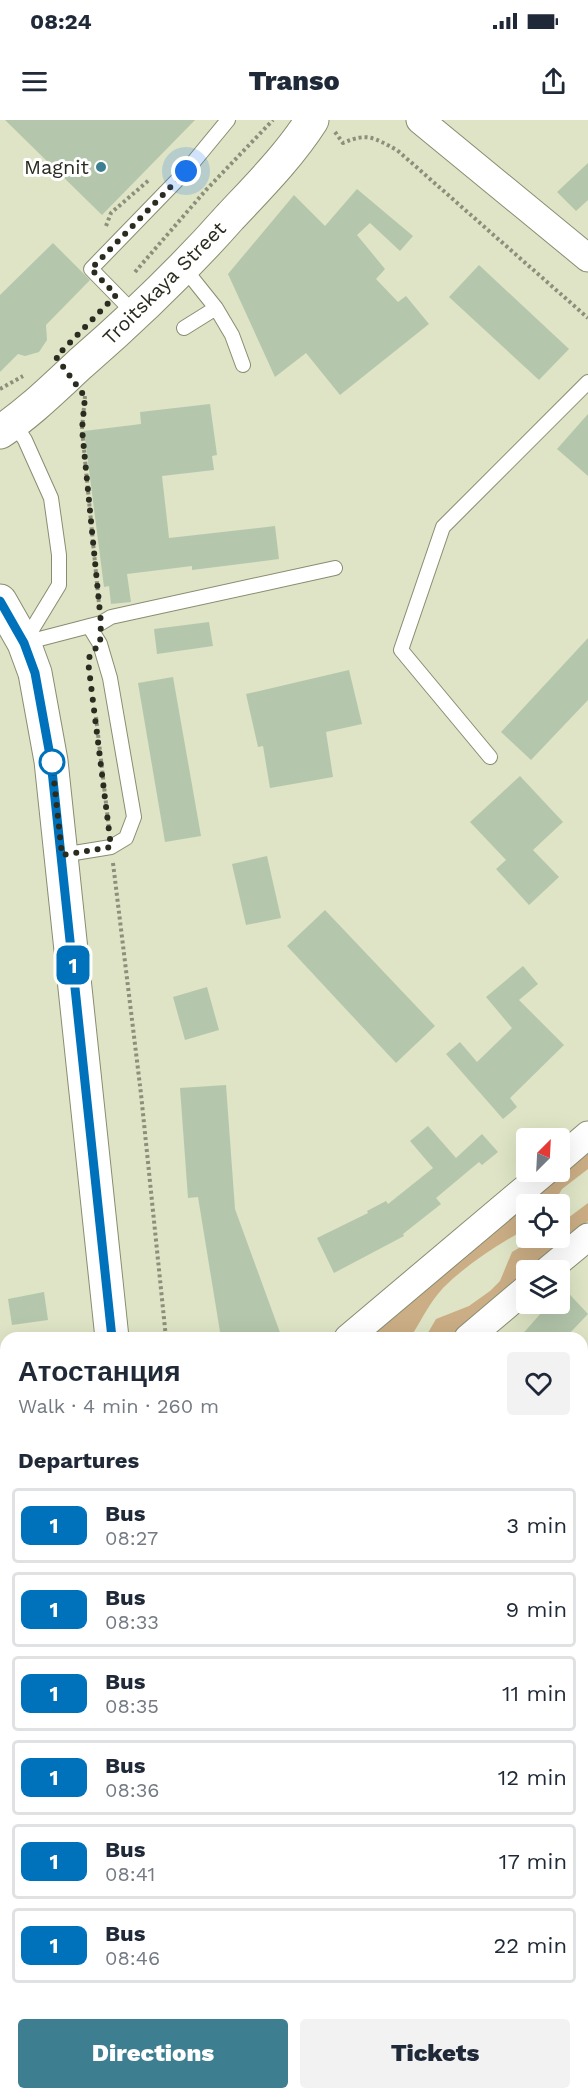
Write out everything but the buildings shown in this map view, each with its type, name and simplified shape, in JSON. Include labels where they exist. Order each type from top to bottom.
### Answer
[{"type":"main road","name":"Troitskaya Street","points":[[7,427],[69,374],[126,305],[183,268],[297,144],[322,124]]},
{"type":"main road","points":[[0,601],[24,643],[35,673],[50,750],[111,1332]]},
{"type":"street","points":[[420,120],[588,258]]},
{"type":"street","points":[[570,1150],[588,1135]]},
{"type":"street","points":[[355,1332],[533,1182]]},
{"type":"street","points":[[560,1260],[588,1237]]},
{"type":"street","points":[[475,1332],[516,1297]]},
{"type":"lane","points":[[126,305],[91,269],[186,171],[228,120]]},
{"type":"lane","points":[[183,268],[216,308],[232,335],[243,365]]},
{"type":"lane","points":[[184,328],[216,308]]},
{"type":"lane","points":[[490,757],[401,650],[443,527],[588,382]]},
{"type":"lane","points":[[7,427],[30,449],[51,498],[59,555],[59,585],[24,643]]},
{"type":"lane","points":[[24,643],[95,624],[111,617],[334,568]]},
{"type":"lane","points":[[62,855],[111,847],[126,838],[134,817],[110,678],[95,624]]},
{"type":"path","points":[[126,305],[206,190],[273,120]]},
{"type":"path","points":[[322,124],[344,143],[360,136],[378,140],[397,150],[588,318]]},
{"type":"path","points":[[0,389],[28,373]]},
{"type":"path","points":[[69,374],[85,397],[82,429],[95,624]]},
{"type":"path","points":[[95,707],[141,1094],[165,1332]]},
{"type":"shaded area","points":[[588,1145],[588,1169],[562,1189],[559,1194],[530,1194],[544,1182],[570,1182],[570,1160]]},
{"type":"shaded area","points":[[588,1203],[588,1221],[570,1236],[570,1216]]},
{"type":"shaded area","points":[[516,1206],[516,1234],[452,1279],[434,1299],[414,1332],[366,1332]]},
{"type":"shaded area","points":[[519,1248],[557,1248],[543,1260],[516,1260],[516,1283],[459,1332],[428,1332],[436,1319],[469,1306],[490,1291],[500,1281],[512,1252]]},
{"type":"bus line","name":"1","points":[[0,601],[24,643],[35,673],[57,796],[92,1161],[111,1332]]},
{"type":"place","name":"Magnit","points":[[101,167]]},
{"type":"route","points":[[52,762],[62,855],[111,847],[88,661],[91,653],[100,644],[101,623],[82,429],[85,397],[56,357],[116,295],[91,269],[186,171]]}]
